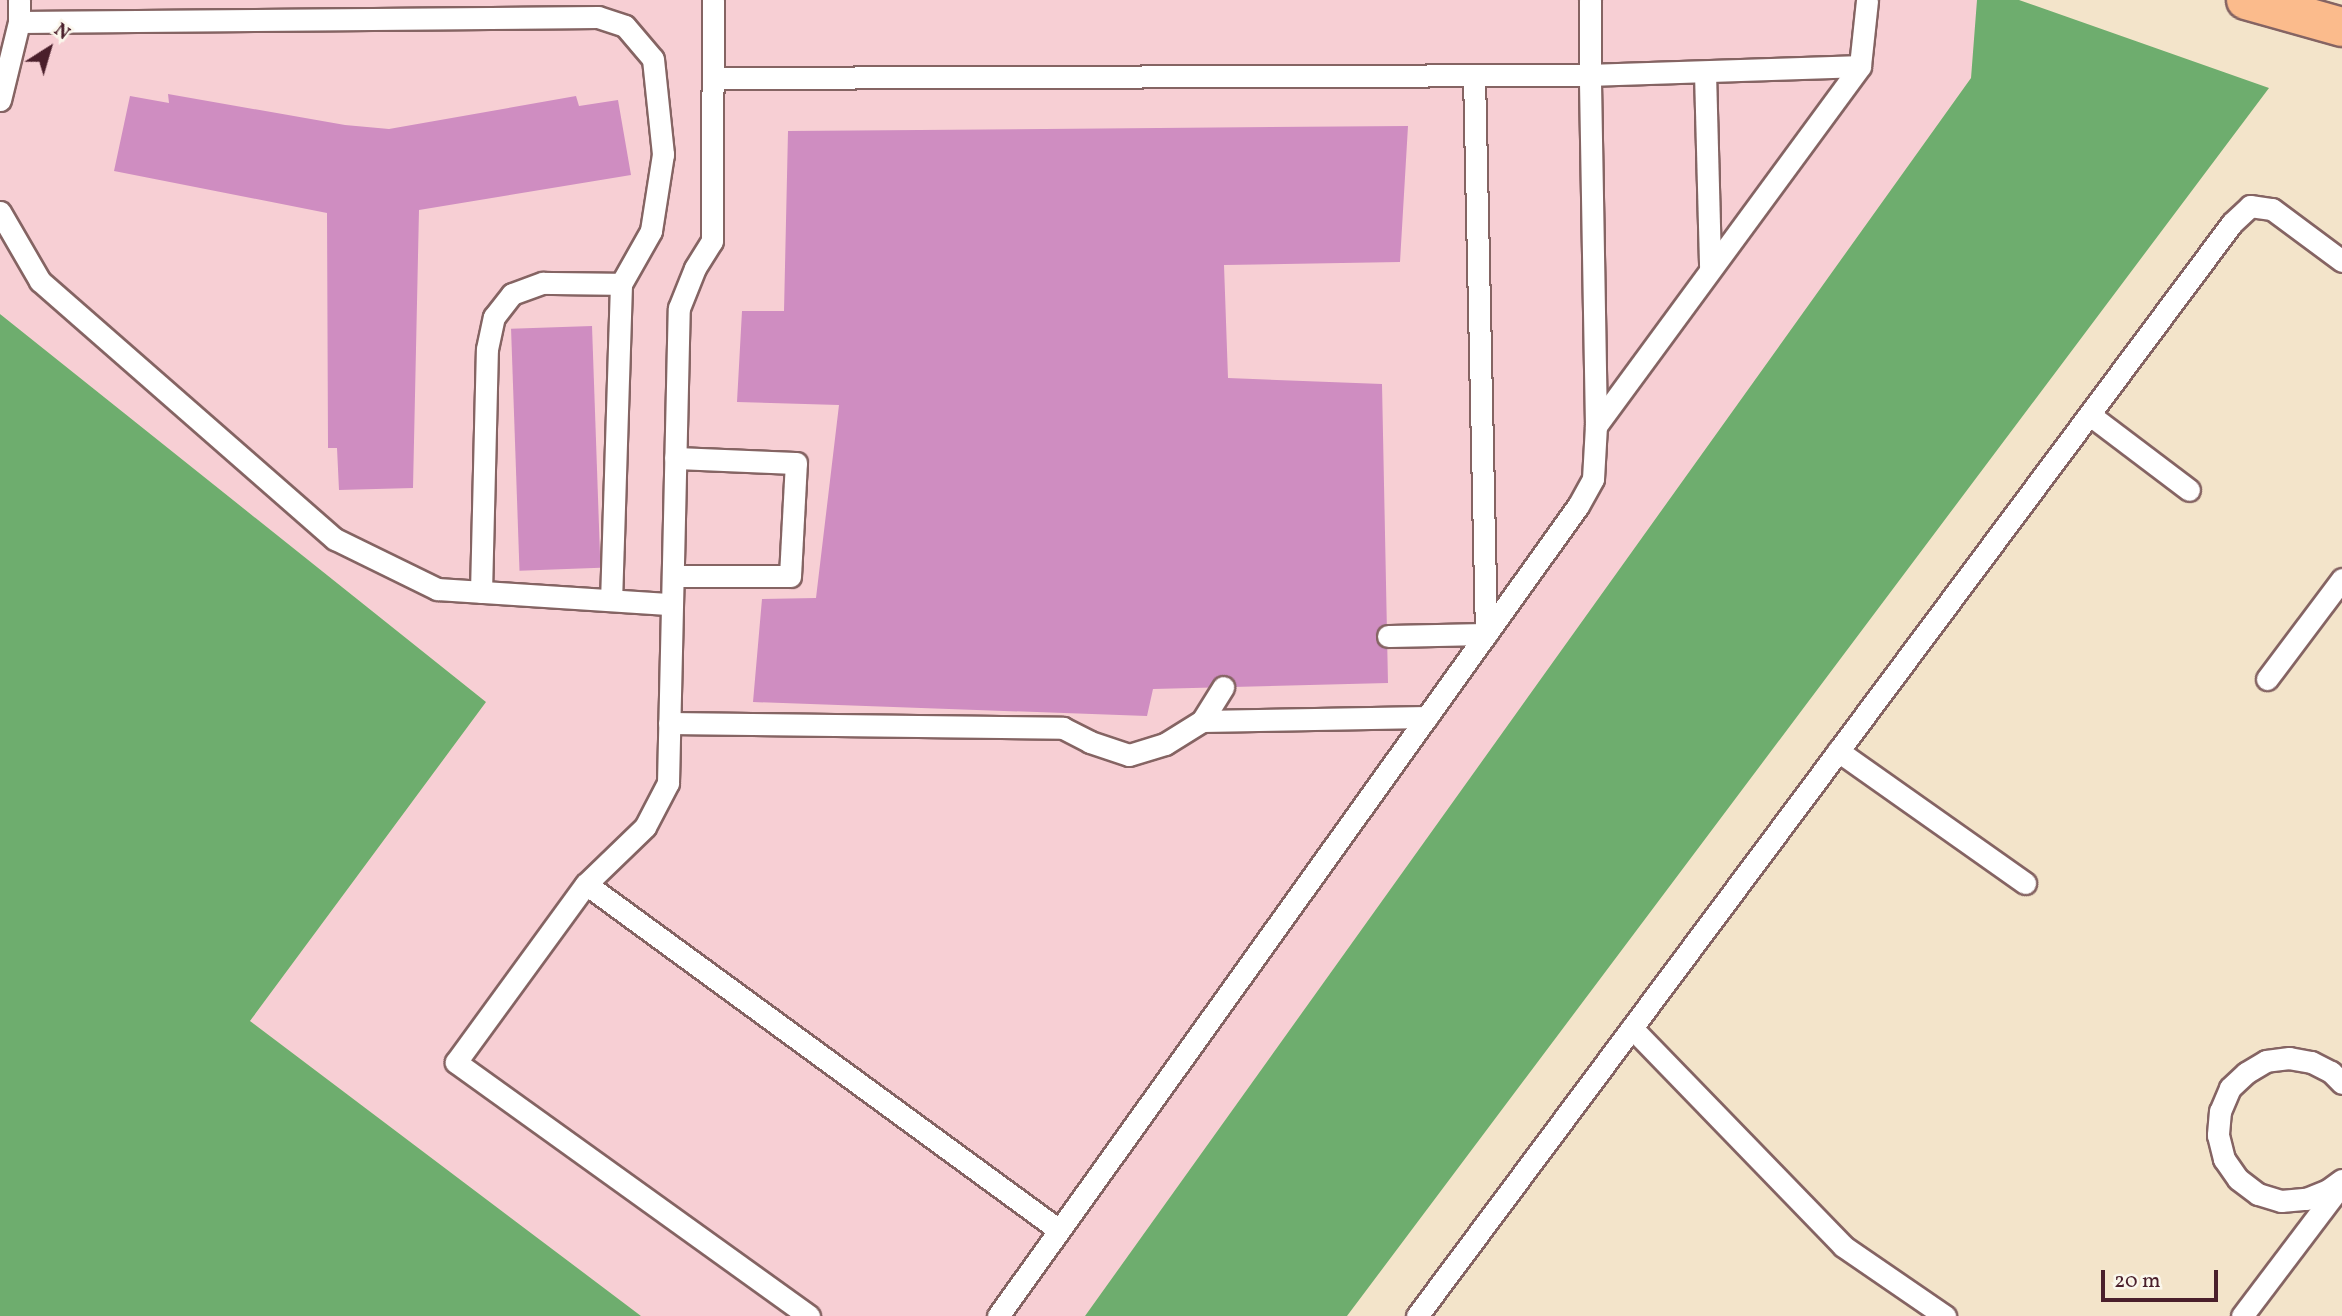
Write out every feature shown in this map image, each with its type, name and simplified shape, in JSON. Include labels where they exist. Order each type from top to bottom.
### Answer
[{"type":"main road","points":[[2246,0],[2342,27]]},
{"type":"lane","points":[[0,100],[19,22],[19,0]]},
{"type":"lane","points":[[713,0],[712,241],[695,268],[679,308],[668,783],[645,827],[586,884],[456,1062],[809,1316]]},
{"type":"lane","points":[[998,1316],[1578,506],[1593,479],[1596,426],[1590,0]]},
{"type":"lane","points":[[1596,426],[1860,66],[1867,0]]},
{"type":"lane","points":[[19,22],[598,17],[625,26],[653,59],[663,154],[651,230],[621,284],[611,600]]},
{"type":"lane","points":[[713,78],[1590,75],[1860,66]]},
{"type":"lane","points":[[1705,72],[1710,268]]},
{"type":"lane","points":[[1475,76],[1486,634]]},
{"type":"lane","points":[[1417,1316],[2232,223],[2250,205],[2272,209],[2342,261]]},
{"type":"lane","points":[[0,212],[40,281],[335,538],[437,589],[672,604]]},
{"type":"lane","points":[[481,592],[487,349],[494,317],[512,294],[543,283],[621,284]]},
{"type":"lane","points":[[2090,415],[2189,490]]},
{"type":"lane","points":[[673,576],[790,576],[796,463],[675,458]]},
{"type":"lane","points":[[2267,679],[2342,579]]},
{"type":"lane","points":[[1388,636],[1486,634]]},
{"type":"lane","points":[[669,723],[1063,729],[1090,742],[1129,755],[1165,744],[1202,721],[1223,687]]},
{"type":"lane","points":[[1202,721],[1427,717]]},
{"type":"lane","points":[[1839,751],[2025,883]]},
{"type":"lane","points":[[586,884],[1059,1230]]},
{"type":"lane","points":[[1632,1028],[1843,1246],[1945,1316]]},
{"type":"lane","points":[[2342,1083],[2331,1072],[2311,1062],[2288,1058],[2266,1062],[2246,1073],[2231,1088],[2220,1111],[2218,1135],[2224,1159],[2238,1179],[2258,1194],[2281,1201],[2306,1199],[2342,1181]]},
{"type":"lane","points":[[2242,1316],[2342,1181]]},
{"type":"shaded area","points":[[0,0],[1989,0],[1976,18],[1971,78],[1085,1316],[641,1316],[250,1021],[486,702],[0,314]]},
{"type":"green space","points":[[1977,0],[2019,0],[2269,88],[1347,1316],[1085,1316],[1971,78]]},
{"type":"green space","points":[[0,314],[486,702],[250,1021],[641,1316],[0,1316]]},
{"type":"building","points":[[168,94],[345,125],[389,129],[576,96],[579,106],[618,100],[631,175],[419,210],[413,488],[339,490],[337,448],[328,448],[327,213],[114,171],[130,96],[169,103]]},
{"type":"building","points":[[1408,126],[1400,262],[1224,265],[1228,378],[1382,384],[1388,683],[1153,689],[1147,716],[753,702],[762,599],[816,598],[839,405],[737,402],[742,311],[784,311],[788,131]]},
{"type":"building","points":[[592,326],[600,568],[519,571],[511,329]]}]
